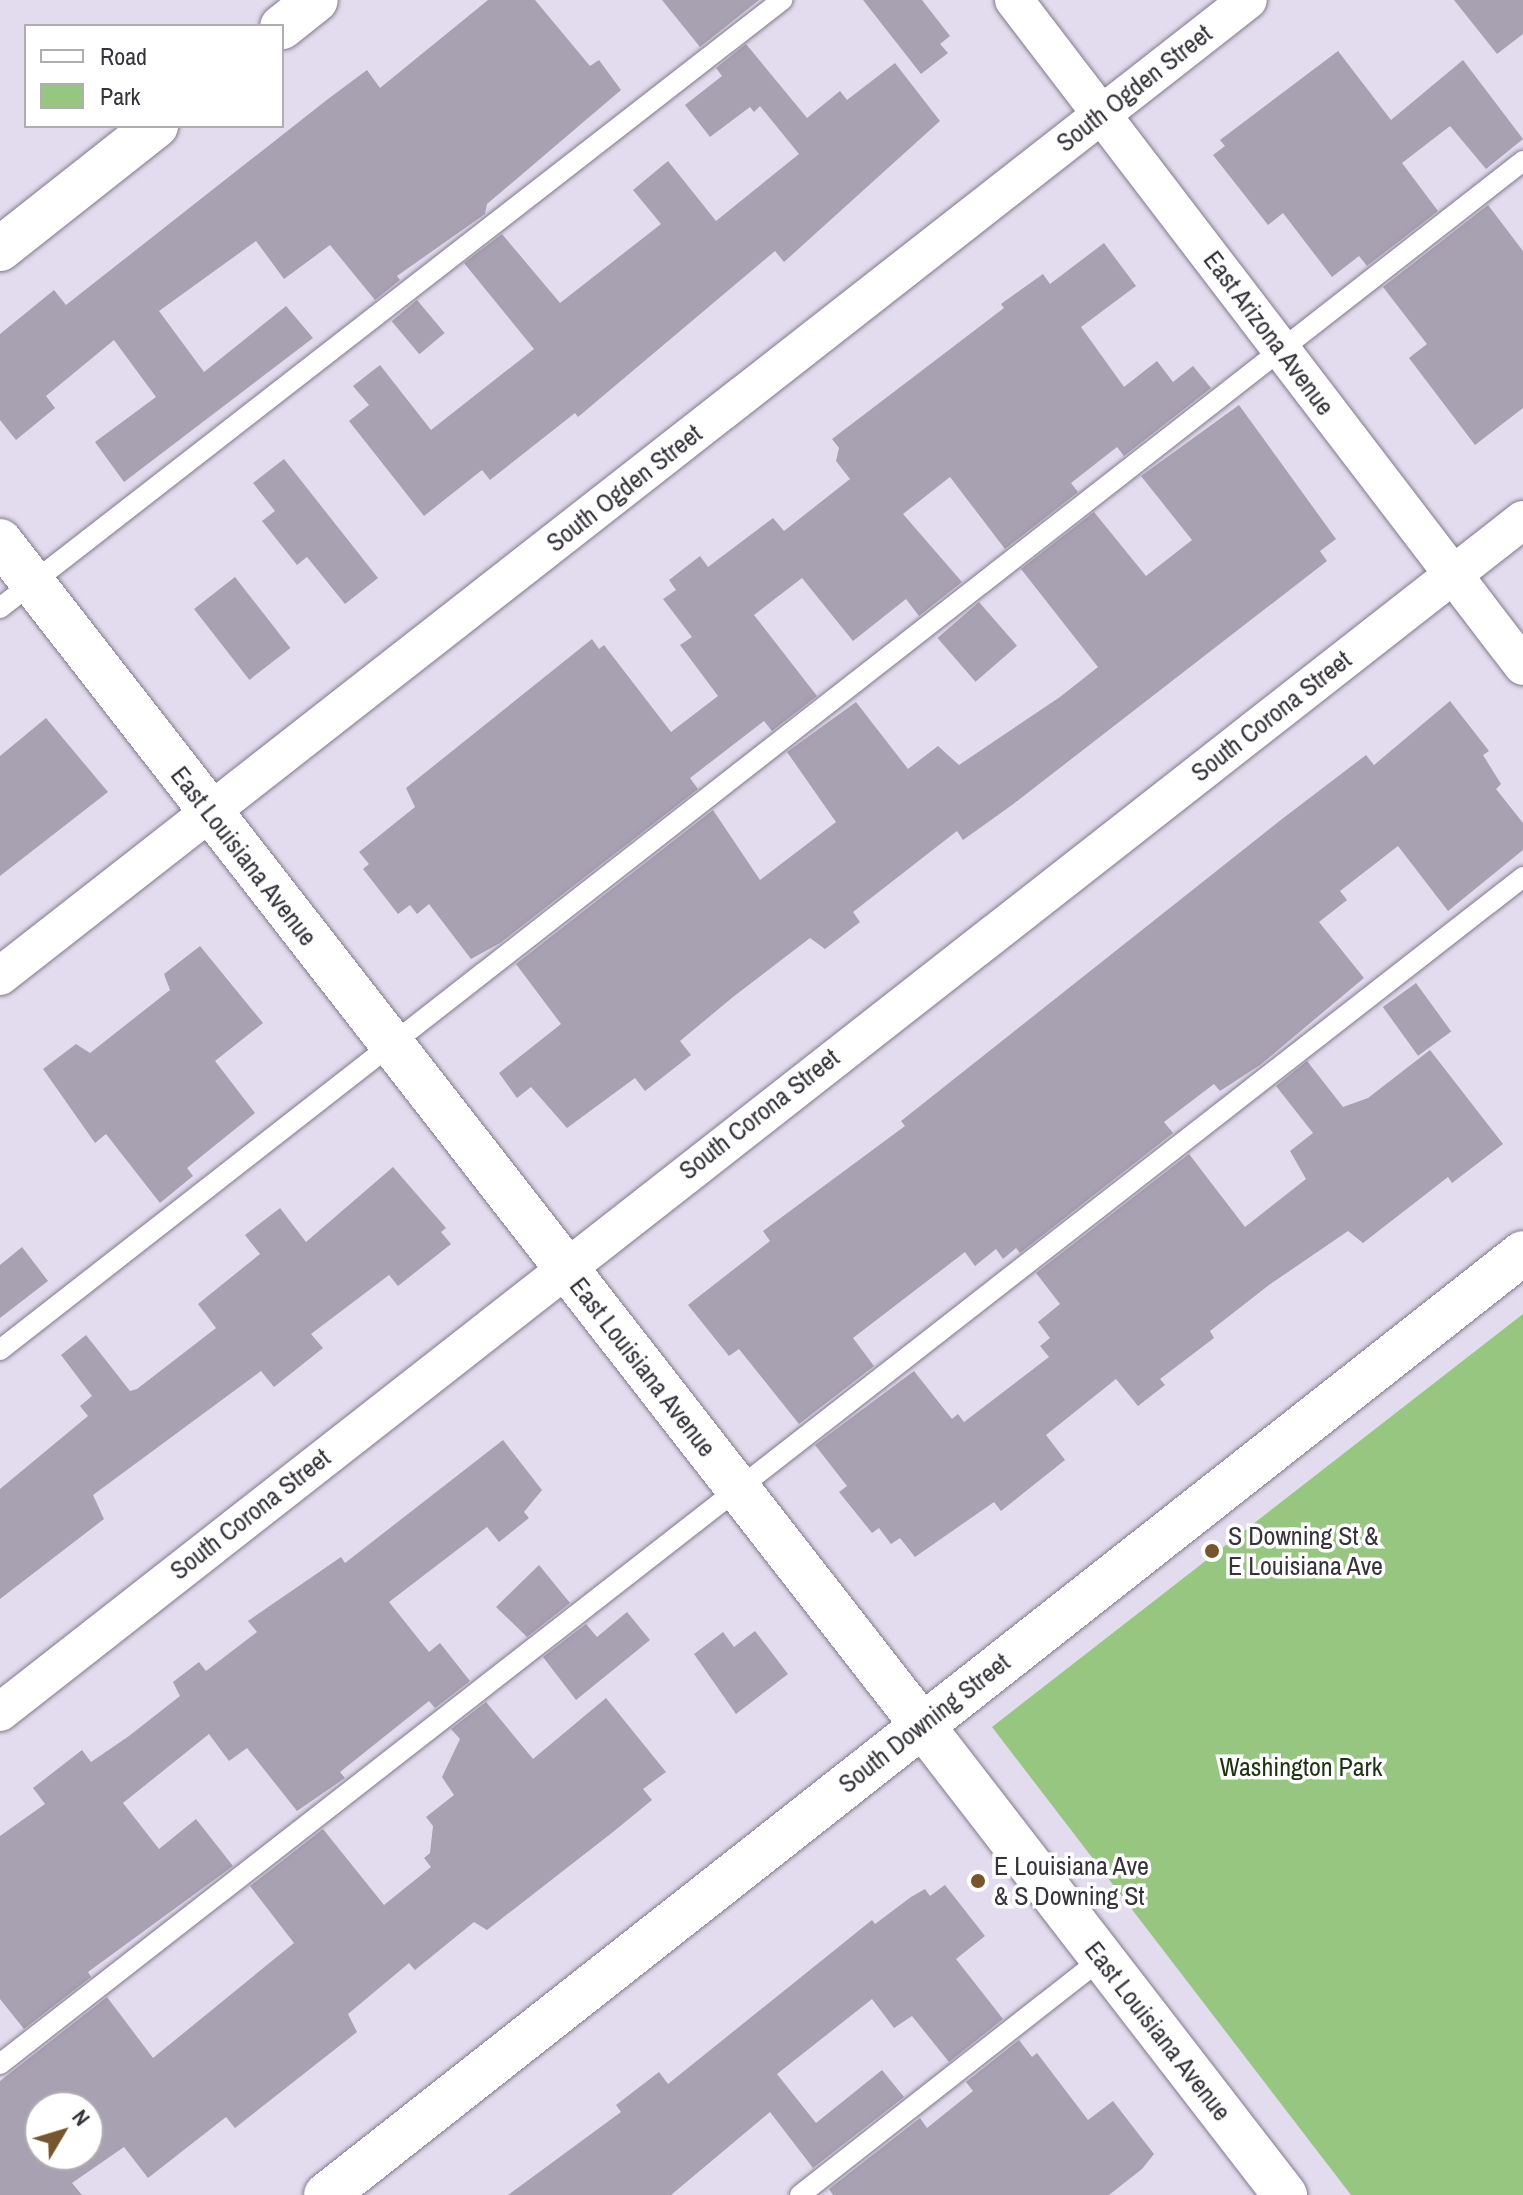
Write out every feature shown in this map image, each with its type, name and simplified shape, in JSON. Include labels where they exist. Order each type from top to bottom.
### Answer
[{"type":"main road","points":[[284,25],[316,0]]},
{"type":"main road","points":[[0,249],[153,128]]},
{"type":"main road","name":"East Louisiana Avenue","points":[[0,541],[17,596],[210,813],[922,1725],[1276,2192]]},
{"type":"main road","name":"South Downing Street","points":[[326,2195],[1523,1253]]},
{"type":"street","name":"East Arizona Avenue","points":[[1014,0],[1523,666]]},
{"type":"street","name":"South Ogden Street","points":[[0,976],[1248,0]]},
{"type":"street","name":"South Corona Street","points":[[0,1712],[563,1266],[1523,520]]},
{"type":"lane","points":[[17,596],[782,0]]},
{"type":"lane","points":[[0,1350],[394,1047],[1523,161]]},
{"type":"lane","points":[[0,2064],[1523,877]]},
{"type":"lane","points":[[800,2195],[1101,1959]]},
{"type":"green space","name":"Washington Park","points":[[1523,1314],[1523,2195],[1351,2195],[992,1727]]},
{"type":"building","points":[[488,0],[535,0],[590,66],[599,60],[621,90],[487,204],[485,214],[397,276],[400,280],[375,300],[330,245],[284,279],[256,241],[159,311],[204,372],[286,306],[313,338],[124,482],[95,442],[156,397],[114,340],[46,396],[55,408],[16,440],[0,420],[0,334],[54,290],[66,305],[367,70],[380,88]]},
{"type":"building","points":[[662,0],[759,0],[700,47]]},
{"type":"building","points":[[863,0],[922,0],[950,36],[940,44],[948,53],[921,74]]},
{"type":"building","points":[[1454,0],[1523,0],[1523,34],[1497,54]]},
{"type":"building","points":[[746,44],[807,118],[840,91],[847,100],[895,63],[940,121],[784,262],[775,251],[578,417],[575,413],[490,480],[482,470],[424,516],[349,421],[369,405],[353,386],[380,365],[431,430],[534,349],[464,263],[502,234],[560,303],[661,224],[633,190],[668,161],[716,221],[799,154],[760,106],[754,112],[750,107],[710,137],[685,105],[722,76],[716,68]]},
{"type":"building","points":[[1338,51],[1391,120],[1463,60],[1523,139],[1486,169],[1450,126],[1402,163],[1438,211],[1367,266],[1359,256],[1332,277],[1283,213],[1268,225],[1213,155],[1225,146],[1220,140]]},
{"type":"building","points":[[1488,205],[1523,251],[1523,408],[1475,445],[1409,358],[1427,344],[1383,287]]},
{"type":"building","points":[[1104,243],[1136,286],[1081,327],[1124,387],[1157,361],[1173,382],[1193,366],[1211,388],[1124,456],[1117,447],[1071,483],[1078,492],[1005,549],[950,477],[903,514],[962,582],[919,616],[906,599],[853,641],[802,578],[754,615],[817,696],[772,731],[764,721],[690,778],[698,789],[500,943],[471,959],[429,904],[417,914],[410,905],[398,914],[363,869],[369,864],[359,852],[415,807],[406,788],[592,639],[599,649],[604,645],[671,732],[718,696],[680,645],[692,637],[663,599],[676,590],[669,580],[700,556],[708,567],[773,518],[784,531],[850,479],[836,461],[839,448],[832,439],[1004,308],[1001,304],[1043,274],[1050,284]]},
{"type":"building","points":[[417,300],[445,333],[419,354],[392,321]]},
{"type":"building","points":[[1239,405],[1336,539],[1320,551],[1327,561],[1012,805],[963,840],[957,831],[853,912],[860,922],[825,949],[810,938],[733,997],[680,1041],[691,1055],[645,1091],[635,1078],[567,1128],[531,1087],[517,1098],[499,1073],[561,1024],[516,964],[713,810],[760,880],[836,822],[787,752],[856,702],[908,769],[938,746],[959,765],[1060,697],[1098,667],[1021,569],[1094,512],[1146,576],[1192,540],[1141,476]]},
{"type":"building","points":[[284,459],[378,578],[345,604],[307,557],[297,565],[262,521],[275,511],[253,483]]},
{"type":"building","points":[[235,577],[290,648],[249,680],[194,609]]},
{"type":"building","points":[[979,602],[1017,646],[976,682],[937,638]]},
{"type":"building","points":[[1450,701],[1489,751],[1483,755],[1501,784],[1496,789],[1523,823],[1523,850],[1448,911],[1398,846],[1340,891],[1347,900],[1319,922],[1364,978],[1260,1065],[1220,1091],[1214,1084],[1164,1122],[1173,1133],[1020,1253],[1016,1248],[1003,1259],[996,1249],[975,1266],[965,1252],[853,1338],[874,1366],[799,1424],[739,1349],[729,1356],[688,1305],[770,1241],[763,1231],[905,1126],[901,1121],[1282,819],[1366,755],[1374,765]]},
{"type":"building","points":[[46,718],[108,792],[0,876],[0,756]]},
{"type":"building","points":[[200,946],[263,1023],[215,1061],[255,1113],[187,1168],[193,1176],[160,1203],[106,1134],[95,1143],[43,1069],[76,1044],[90,1053],[170,990],[164,974]]},
{"type":"building","points":[[1416,983],[1451,1032],[1418,1056],[1383,1007]]},
{"type":"building","points":[[1430,1050],[1503,1144],[1452,1183],[1448,1177],[1363,1243],[1348,1231],[1269,1285],[1210,1331],[1214,1338],[1160,1379],[1165,1385],[1138,1406],[1116,1379],[1046,1435],[1065,1460],[1001,1511],[994,1502],[915,1557],[900,1538],[891,1544],[879,1528],[872,1533],[839,1492],[847,1486],[815,1445],[914,1371],[952,1419],[958,1414],[964,1422],[1049,1357],[1040,1346],[1050,1338],[1038,1322],[1060,1304],[1036,1273],[1189,1154],[1245,1227],[1306,1179],[1290,1151],[1313,1133],[1276,1086],[1307,1061],[1343,1107],[1368,1098]]},
{"type":"building","points":[[393,1167],[446,1228],[441,1232],[451,1244],[398,1286],[389,1275],[311,1334],[323,1348],[274,1387],[261,1371],[93,1495],[104,1519],[0,1599],[0,1489],[88,1416],[80,1406],[92,1396],[61,1355],[86,1335],[130,1391],[137,1389],[216,1328],[198,1304],[260,1254],[245,1235],[280,1208],[306,1242]]},
{"type":"building","points":[[22,1247],[48,1281],[0,1318],[0,1265]]},
{"type":"building","points":[[503,1440],[542,1490],[524,1512],[529,1518],[499,1542],[487,1527],[389,1602],[429,1652],[440,1643],[470,1681],[435,1708],[429,1701],[340,1772],[345,1778],[297,1811],[247,1748],[229,1761],[209,1734],[123,1803],[159,1849],[196,1819],[233,1866],[88,1972],[91,1977],[24,2029],[0,1999],[0,1836],[45,1804],[33,1788],[82,1750],[91,1762],[129,1736],[180,1696],[173,1682],[199,1662],[206,1671],[257,1632],[248,1621],[341,1557],[345,1563]]},
{"type":"building","points":[[539,1565],[570,1603],[527,1637],[496,1607]]},
{"type":"building","points":[[627,1612],[650,1640],[576,1700],[543,1657],[586,1624],[597,1637]]},
{"type":"building","points":[[755,1631],[788,1674],[736,1714],[694,1654],[723,1632],[734,1647]]},
{"type":"building","points":[[606,1698],[666,1772],[643,1789],[652,1800],[613,1832],[487,1930],[474,1922],[415,1970],[409,1963],[348,2014],[357,2032],[235,2128],[226,2117],[148,2178],[124,2147],[104,2161],[104,2091],[24,2091],[24,2171],[89,2171],[72,2183],[82,2195],[0,2195],[0,2081],[107,1997],[153,2058],[294,1943],[250,1886],[323,1829],[384,1905],[431,1867],[424,1858],[430,1853],[433,1826],[426,1817],[454,1795],[442,1777],[460,1739],[451,1729],[486,1702],[533,1759]]},
{"type":"building","points":[[945,1885],[985,1936],[956,1959],[1003,2019],[949,2062],[912,2016],[894,2028],[872,1999],[777,2074],[816,2123],[882,2070],[904,2097],[813,2168],[770,2112],[671,2195],[508,2195],[621,2112],[616,2105],[659,2072],[668,2084],[872,1920],[875,1924],[925,1889],[930,1896]]},
{"type":"building","points":[[1019,2040],[1032,2057],[1037,2053],[1088,2120],[1113,2101],[1154,2154],[1142,2169],[1109,2195],[833,2195],[829,2189],[920,2118],[927,2128],[973,2091],[966,2082]]},
{"type":"place","name":"S Downing St & E Louisiana Ave","points":[[1212,1551]]},
{"type":"place","name":"E Louisiana Ave & S Downing St","points":[[978,1881]]}]
